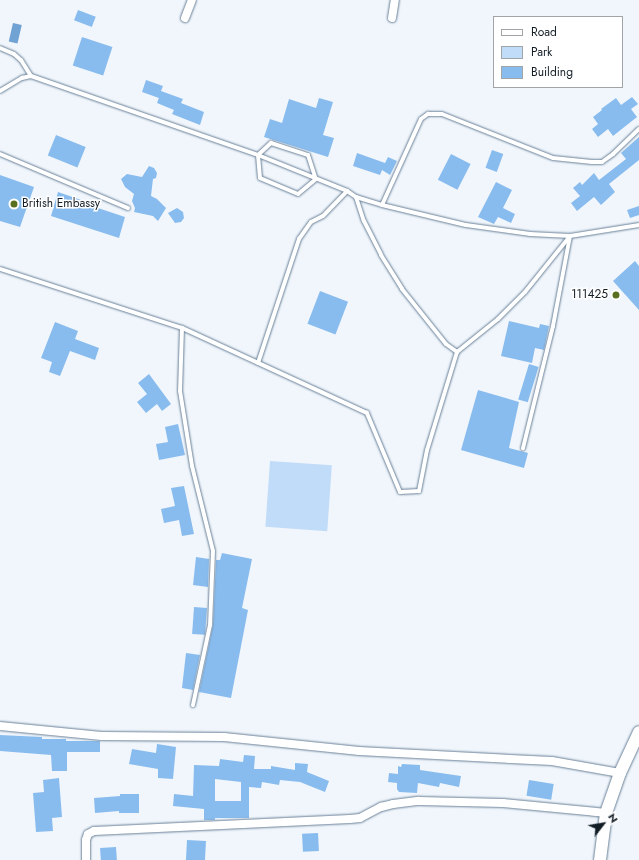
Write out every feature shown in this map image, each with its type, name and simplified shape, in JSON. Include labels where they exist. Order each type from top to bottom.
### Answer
[{"type":"street","points":[[185,18],[192,0]]},
{"type":"street","points":[[392,18],[395,0]]},
{"type":"street","points":[[0,726],[102,736],[224,737],[359,751],[552,761],[620,773]]},
{"type":"street","points":[[600,860],[606,813],[620,773],[639,732]]},
{"type":"street","points":[[86,860],[86,840],[88,834],[94,831],[350,819],[360,818],[393,804],[418,801],[503,803],[606,813]]},
{"type":"lane","points":[[0,48],[14,54],[21,60],[31,76]]},
{"type":"lane","points":[[0,91],[22,78],[31,76],[258,155],[347,191],[356,197],[382,205],[466,225],[530,234],[570,236],[639,225]]},
{"type":"lane","points":[[382,205],[421,119],[428,114],[442,114],[553,158],[592,162],[602,162],[613,154],[639,129]]},
{"type":"lane","points":[[258,155],[271,143],[308,155],[316,179]]},
{"type":"lane","points":[[0,154],[128,208]]},
{"type":"lane","points":[[258,155],[260,178],[298,194],[316,179]]},
{"type":"lane","points":[[258,363],[299,240],[311,222],[323,216],[347,191]]},
{"type":"lane","points":[[356,197],[381,255],[402,289],[446,344],[457,352]]},
{"type":"lane","points":[[0,269],[182,328],[367,413],[400,492],[419,491],[427,450],[457,352],[498,319],[525,292],[570,236]]},
{"type":"lane","points":[[523,448],[553,326],[570,236]]},
{"type":"lane","points":[[182,328],[180,391],[192,466],[213,551],[210,625],[193,706]]},
{"type":"green space","points":[[270,461],[332,465],[327,531],[265,527]]},
{"type":"water","points":[[13,23],[22,25],[17,44],[9,42]]},
{"type":"building","points":[[78,10],[96,17],[92,27],[74,20]]},
{"type":"building","points":[[82,37],[112,47],[103,75],[73,66]]},
{"type":"building","points":[[146,80],[163,86],[161,91],[183,99],[181,103],[204,112],[200,125],[172,114],[174,110],[157,103],[159,98],[142,92]]},
{"type":"building","points":[[632,97],[638,104],[631,109],[637,117],[613,136],[608,129],[598,137],[592,129],[598,124],[593,117],[616,98],[621,105]]},
{"type":"building","points":[[319,98],[333,102],[323,135],[334,138],[328,157],[264,137],[270,119],[282,123],[289,99],[316,108]]},
{"type":"building","points":[[56,135],[86,147],[77,167],[48,155]]},
{"type":"building","points":[[639,137],[639,160],[609,184],[615,192],[601,205],[594,197],[577,211],[571,203],[580,196],[573,188],[580,182],[582,185],[594,173],[599,180],[626,159],[621,153]]},
{"type":"building","points":[[492,150],[503,154],[497,172],[486,168]]},
{"type":"building","points":[[357,153],[385,163],[388,157],[397,161],[390,175],[382,170],[380,175],[353,166]]},
{"type":"building","points":[[451,154],[471,164],[457,190],[438,180]]},
{"type":"building","points":[[149,166],[154,168],[157,173],[156,178],[153,179],[151,196],[157,199],[166,208],[158,221],[153,216],[134,212],[135,208],[132,201],[134,194],[125,187],[121,179],[127,174],[142,177]]},
{"type":"building","name":"British Embassy","points":[[0,175],[34,187],[20,227],[0,221]]},
{"type":"building","points":[[496,182],[512,190],[503,208],[515,214],[511,223],[498,217],[494,224],[478,217]]},
{"type":"building","points":[[58,192],[84,201],[83,203],[125,217],[119,238],[51,216]]},
{"type":"building","points":[[639,206],[639,215],[630,218],[627,210]]},
{"type":"building","points":[[177,208],[183,212],[184,218],[181,222],[175,223],[168,213]]},
{"type":"building","points":[[635,261],[639,266],[639,310],[613,281]]},
{"type":"building","points":[[320,291],[348,302],[335,334],[307,324]]},
{"type":"building","points":[[509,321],[539,328],[540,324],[549,326],[544,350],[535,348],[532,363],[501,356]]},
{"type":"building","points":[[55,322],[78,331],[75,339],[99,348],[95,360],[70,351],[60,376],[49,372],[52,362],[41,358]]},
{"type":"building","points":[[529,364],[539,367],[528,402],[518,399]]},
{"type":"building","points":[[149,374],[171,404],[162,411],[157,404],[146,413],[137,402],[147,394],[138,383]]},
{"type":"building","points":[[478,390],[519,402],[509,448],[528,453],[524,468],[461,450]]},
{"type":"building","points":[[178,424],[185,455],[159,460],[156,444],[168,442],[165,427]]},
{"type":"building","points":[[184,486],[194,534],[182,536],[179,520],[164,523],[161,509],[175,506],[171,488]]},
{"type":"building","points":[[222,553],[252,559],[242,608],[248,610],[231,698],[199,692],[213,625],[216,560],[220,560]]},
{"type":"building","points":[[196,557],[209,559],[208,587],[193,585]]},
{"type":"building","points":[[194,607],[207,608],[205,635],[192,634]]},
{"type":"building","points":[[186,653],[200,655],[193,690],[182,688]]},
{"type":"building","points":[[0,735],[42,737],[42,739],[66,739],[66,741],[100,741],[100,752],[67,752],[67,771],[52,771],[51,755],[0,751]]},
{"type":"building","points":[[157,744],[176,747],[173,779],[158,778],[158,769],[129,764],[132,749],[156,753]]},
{"type":"building","points":[[244,755],[255,756],[254,769],[271,769],[271,766],[295,770],[295,763],[308,764],[307,772],[329,781],[325,792],[300,782],[280,780],[279,785],[262,782],[261,788],[249,787],[249,818],[215,818],[215,820],[204,820],[204,809],[173,806],[174,794],[193,796],[194,765],[219,766],[220,759],[243,762]],"holes":[[[215,779],[241,782],[241,801],[215,801]]]},
{"type":"building","points":[[402,764],[420,765],[420,770],[461,776],[459,787],[440,783],[439,787],[418,783],[417,793],[399,792],[397,789],[397,783],[388,782],[389,773],[398,774],[398,766],[401,767]]},
{"type":"building","points":[[59,778],[62,817],[52,818],[53,831],[36,832],[33,793],[44,792],[43,780]]},
{"type":"building","points":[[529,780],[554,784],[551,800],[526,796]]},
{"type":"building","points":[[120,794],[139,794],[139,813],[119,813],[119,811],[95,813],[94,798],[120,796]]},
{"type":"building","points":[[318,833],[319,851],[303,852],[302,834]]},
{"type":"building","points":[[187,840],[206,841],[205,860],[186,860]]},
{"type":"building","points":[[116,847],[117,860],[101,860],[100,848]]},
{"type":"place","name":"British Embassy","points":[[14,204]]},
{"type":"place","name":"111425","points":[[616,295]]}]
